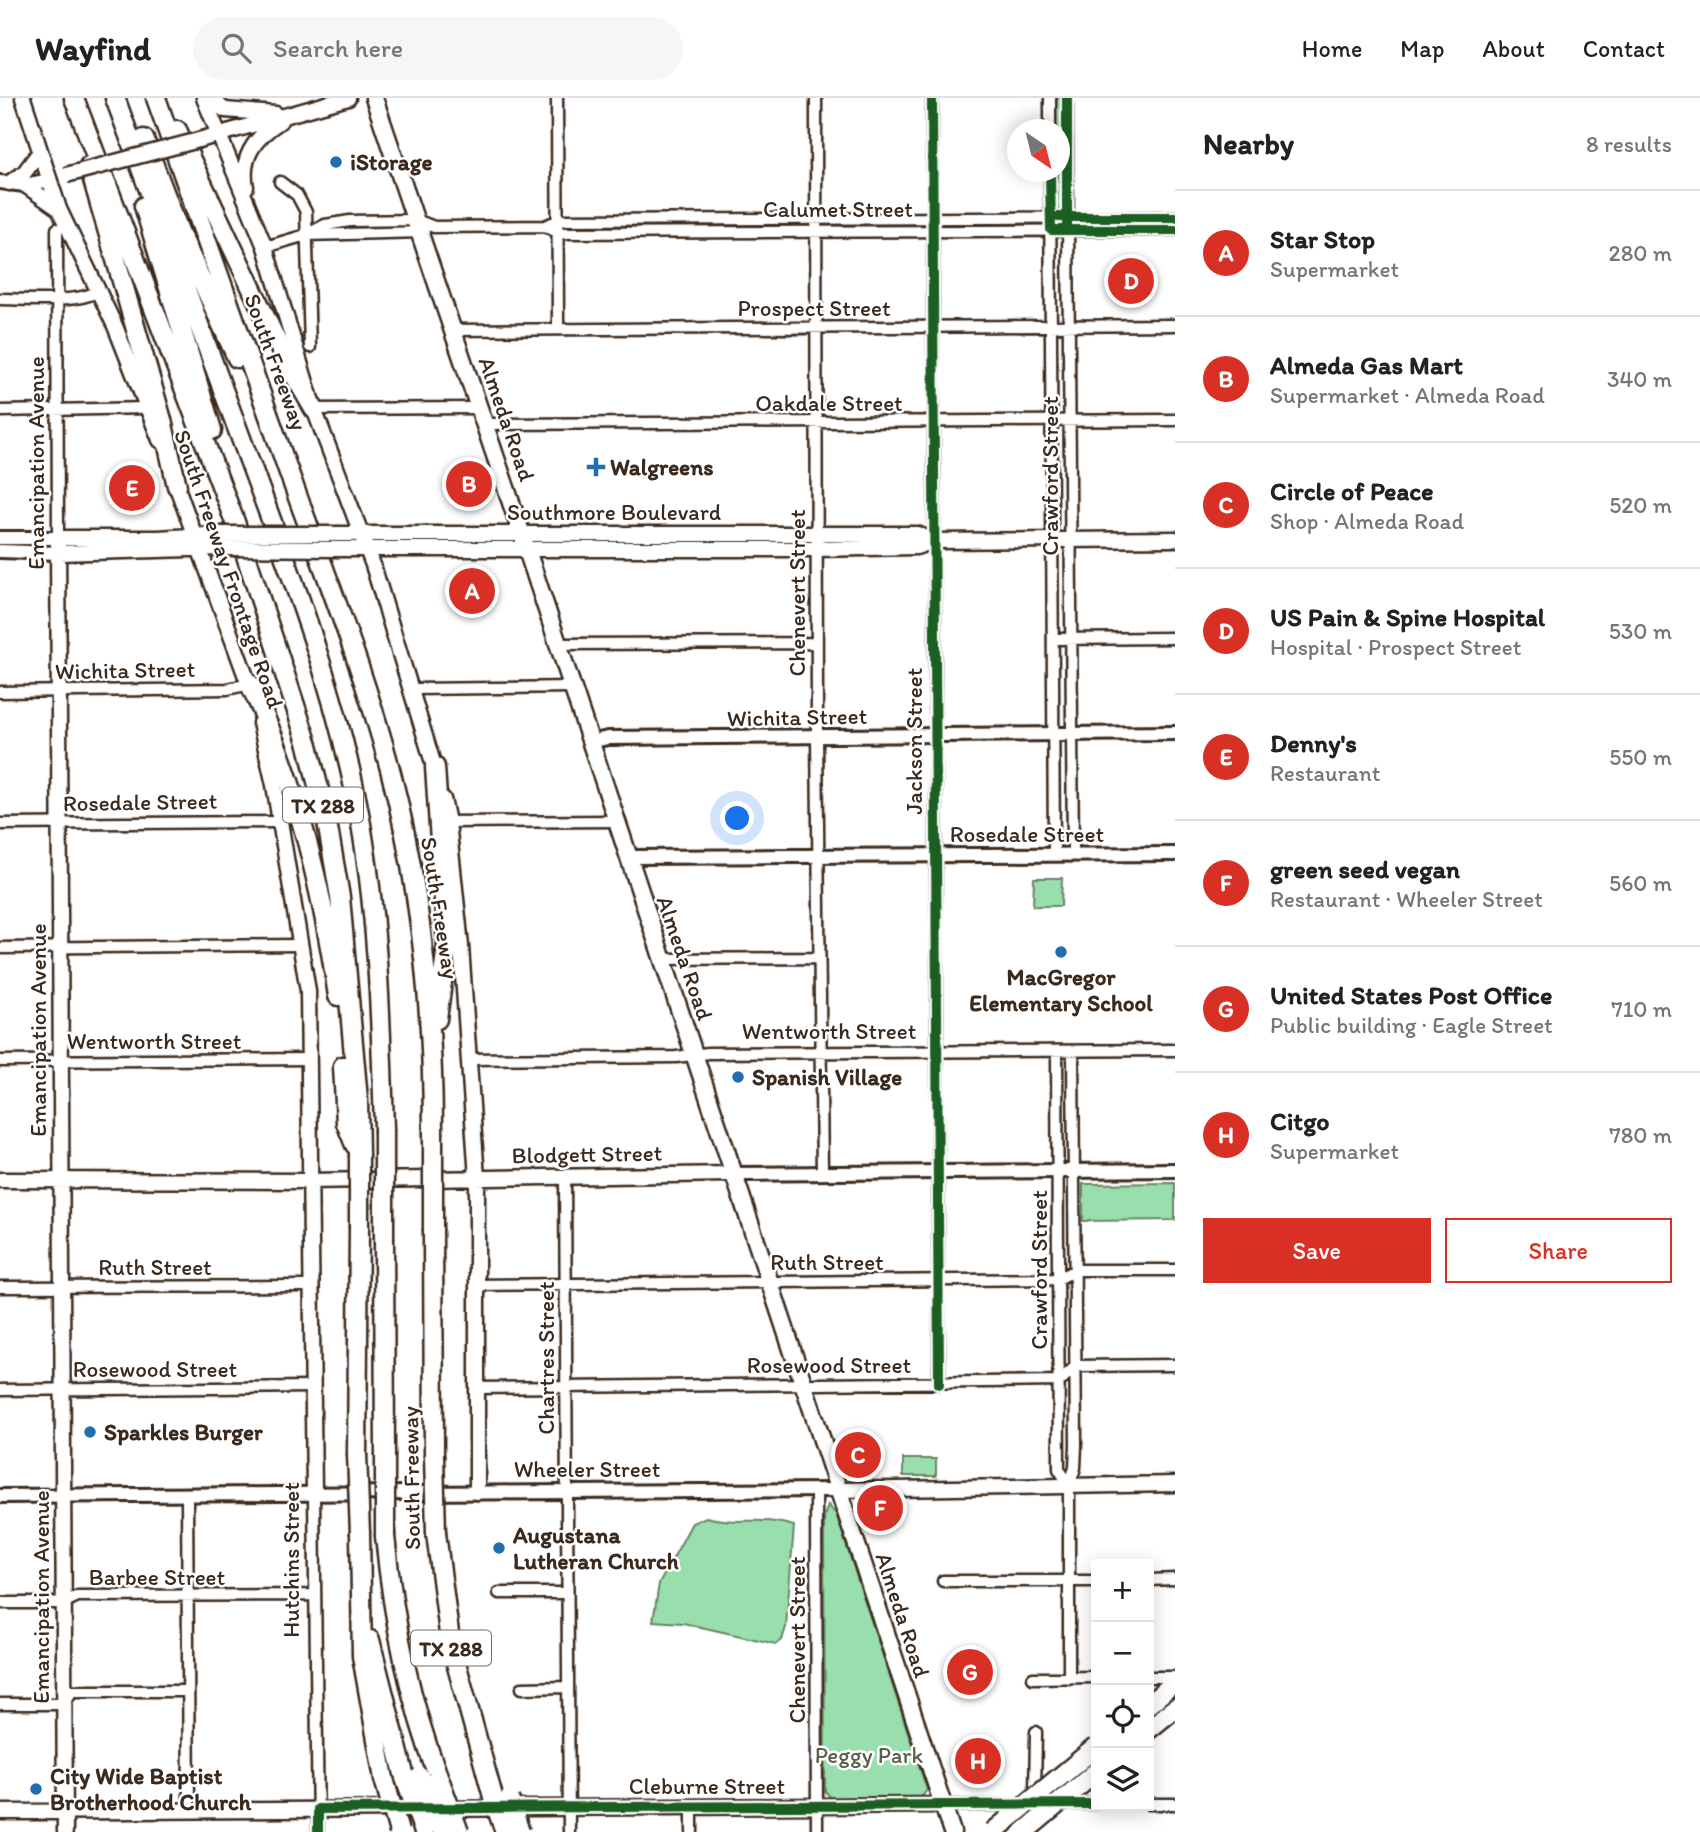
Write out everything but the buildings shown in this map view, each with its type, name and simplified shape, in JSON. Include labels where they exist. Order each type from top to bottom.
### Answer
[{"type":"highway","points":[[73,98],[118,273],[162,420],[177,486]]},
{"type":"highway","name":"TX 288","points":[[73,98],[226,535],[280,652],[327,822],[340,897],[353,1123],[359,1155],[357,1454],[361,1560]]},
{"type":"highway","points":[[107,98],[195,368],[226,535]]},
{"type":"highway","points":[[116,98],[292,575],[322,665],[356,797],[374,921],[381,1012],[386,1536],[393,1614],[421,1777],[424,1832]]},
{"type":"highway","points":[[128,98],[179,231],[307,522]]},
{"type":"highway","points":[[158,104],[182,135],[286,361],[314,409]]},
{"type":"highway","name":"South Freeway","points":[[158,104],[369,694],[391,773],[411,874],[433,1046],[436,1534],[450,1641],[482,1760],[505,1832]]},
{"type":"highway","points":[[250,684],[288,778],[327,927],[339,997],[353,1123]]},
{"type":"highway","points":[[433,1046],[447,946],[435,767]]},
{"type":"highway","points":[[361,1560],[371,1645],[390,1725],[421,1777],[459,1832]]},
{"type":"highway","points":[[361,1560],[362,1656],[384,1779],[399,1832]]},
{"type":"highway","points":[[1154,1699],[1175,1680]]},
{"type":"highway","points":[[1154,1725],[1175,1708]]},
{"type":"highway","points":[[993,1832],[1095,1748]]},
{"type":"highway","points":[[1024,1832],[1091,1776]]},
{"type":"highway","points":[[421,1777],[443,1832]]},
{"type":"highway","points":[[490,1787],[509,1799],[520,1832]]},
{"type":"main road","name":"South Freeway Frontage Road","points":[[23,98],[59,209],[98,291],[148,408],[250,684],[280,821],[308,991],[310,1286]]},
{"type":"main road","points":[[206,98],[225,110],[240,114],[292,114]]},
{"type":"main road","points":[[206,98],[265,247],[314,409],[382,591],[413,689],[448,822],[477,1178],[477,1492]]},
{"type":"main road","points":[[50,180],[348,98]]},
{"type":"main road","name":"Almeda Road","points":[[374,98],[424,227],[453,330],[525,542],[556,644],[952,1832]]},
{"type":"main road","points":[[250,209],[244,178],[248,154],[257,139],[292,114]]},
{"type":"main road","points":[[5,182],[24,173],[39,153]]},
{"type":"main road","points":[[25,185],[59,209]]},
{"type":"main road","points":[[158,538],[179,522],[183,506]]},
{"type":"main road","name":"Southmore Boulevard","points":[[58,545],[193,534],[339,542],[525,542],[615,550],[916,534],[934,541],[1175,539]]},
{"type":"main road","name":"Southmore Boulevard","points":[[58,545],[199,549],[226,535]]},
{"type":"main road","points":[[614,535],[615,550]]},
{"type":"main road","name":"Southmore Boulevard","points":[[365,542],[406,550],[614,535],[816,541]]},
{"type":"main road","name":"Emancipation Avenue","points":[[58,545],[65,1832]]},
{"type":"main road","points":[[382,591],[383,569],[387,560],[406,550]]},
{"type":"main road","name":"Blodgett Street","points":[[0,1180],[309,1181],[731,1174]]},
{"type":"main road","name":"Hutchins Street","points":[[310,1286],[314,1494]]},
{"type":"main road","name":"Wheeler Street","points":[[837,1490],[1175,1484]]},
{"type":"main road","name":"Cleburne Street","points":[[0,1812],[942,1805]]},
{"type":"street","points":[[557,98],[558,328]]},
{"type":"street","name":"Chenevert Street","points":[[816,98],[816,643],[822,1173]]},
{"type":"street","name":"Jackson Street","points":[[932,98],[939,1384]]},
{"type":"street","points":[[1050,98],[1050,119]]},
{"type":"street","name":"Crawford Street","points":[[1067,98],[1073,855]]},
{"type":"street","points":[[5,182],[25,185],[50,180]]},
{"type":"street","points":[[280,182],[298,195],[302,203],[306,235],[310,347]]},
{"type":"street","name":"Crawford Street","points":[[1050,182],[1054,855]]},
{"type":"street","name":"Calumet Street","points":[[424,227],[545,226],[559,220],[1175,217]]},
{"type":"street","points":[[265,247],[306,235],[325,225],[350,221],[424,227]]},
{"type":"street","name":"Calumet Street","points":[[545,226],[559,233],[1175,230]]},
{"type":"street","name":"Emancipation Avenue","points":[[57,229],[58,545]]},
{"type":"street","points":[[0,299],[59,299],[91,296],[98,291]]},
{"type":"street","name":"Prospect Street","points":[[453,330],[1175,325]]},
{"type":"street","points":[[0,411],[148,408]]},
{"type":"street","name":"Oakdale Street","points":[[314,409],[481,416],[816,422],[1175,420]]},
{"type":"street","name":"Southmore Boulevard","points":[[0,538],[58,545]]},
{"type":"street","name":"Southmore Boulevard","points":[[0,551],[58,545]]},
{"type":"street","points":[[1053,639],[1175,638]]},
{"type":"street","points":[[556,644],[816,643]]},
{"type":"street","name":"Wichita Street","points":[[0,692],[227,689],[250,684]]},
{"type":"street","points":[[413,689],[571,687]]},
{"type":"street","name":"Wichita Street","points":[[589,742],[608,738],[1175,733]]},
{"type":"street","name":"Rosedale Street","points":[[0,824],[280,821]]},
{"type":"street","points":[[448,822],[615,821]]},
{"type":"street","name":"Rosedale Street","points":[[628,857],[1175,854]]},
{"type":"street","points":[[0,948],[300,945]]},
{"type":"street","points":[[661,959],[819,958]]},
{"type":"street","name":"Wentworth Street","points":[[469,1059],[1175,1050]]},
{"type":"street","name":"Crawford Street","points":[[1057,1052],[1059,1469],[1069,1485]]},
{"type":"street","name":"Crawford Street","points":[[1069,1678],[1069,1485],[1075,1468],[1076,1366],[1073,1052]]},
{"type":"street","name":"Wentworth Street","points":[[0,1061],[309,1059]]},
{"type":"street","name":"Blodgett Street","points":[[731,1174],[1175,1170]]},
{"type":"street","name":"Chartres Street","points":[[565,1178],[564,1386],[569,1832]]},
{"type":"street","name":"Ruth Street","points":[[476,1285],[1058,1279],[1075,1270],[1175,1270]]},
{"type":"street","name":"Ruth Street","points":[[0,1287],[310,1286]]},
{"type":"street","points":[[1060,1381],[1076,1366],[1175,1365]]},
{"type":"street","name":"Rosewood Street","points":[[478,1388],[1060,1381]]},
{"type":"street","name":"Rosewood Street","points":[[0,1390],[311,1387]]},
{"type":"street","name":"Chenevert Street","points":[[816,1490],[817,1832]]},
{"type":"street","name":"Wheeler Street","points":[[0,1496],[837,1490]]},
{"type":"street","name":"Hutchins Street","points":[[314,1494],[318,1832]]},
{"type":"street","points":[[187,1495],[189,1810]]},
{"type":"street","points":[[1154,1580],[1175,1579]]},
{"type":"street","points":[[943,1581],[1091,1581]]},
{"type":"street","points":[[499,1593],[567,1592]]},
{"type":"street","name":"Barbee Street","points":[[0,1603],[63,1602],[78,1596],[315,1595]]},
{"type":"street","points":[[1033,1678],[1091,1678]]},
{"type":"street","points":[[1154,1678],[1175,1680]]},
{"type":"street","points":[[522,1688],[568,1687]]},
{"type":"street","points":[[0,1704],[64,1704],[72,1691],[188,1690]]},
{"type":"street","points":[[1035,1804],[1036,1732]]},
{"type":"street","name":"Cleburne Street","points":[[942,1805],[1091,1804]]},
{"type":"street","points":[[1154,1804],[1175,1804]]},
{"type":"street","points":[[1015,1805],[1024,1832]]},
{"type":"street","points":[[692,1807],[692,1832]]},
{"type":"green space","points":[[1056,98],[1063,98],[1063,119],[1056,119]]},
{"type":"green space","points":[[1058,182],[1063,182],[1063,208],[1060,210],[1057,206]]},
{"type":"green space","points":[[1034,878],[1062,878],[1061,906],[1033,906]]},
{"type":"green space","points":[[1175,1183],[1175,1220],[1083,1221],[1083,1184]]},
{"type":"green space","points":[[903,1459],[936,1459],[936,1476],[903,1476]]},
{"type":"green space","name":"Peggy Park","points":[[828,1505],[836,1514],[927,1790],[920,1799],[832,1799],[825,1791],[824,1517]]},
{"type":"green space","points":[[706,1517],[729,1521],[771,1521],[794,1526],[786,1627],[782,1640],[776,1644],[683,1623],[653,1621],[659,1584],[692,1523]]},
{"type":"cycle path","points":[[932,98],[939,1384]]},
{"type":"cycle path","points":[[1067,98],[1067,230]]},
{"type":"cycle path","points":[[1050,182],[1051,230],[1175,230]]},
{"type":"cycle path","points":[[1058,217],[1175,217]]},
{"type":"cycle path","points":[[318,1832],[318,1809],[1091,1804]]},
{"type":"place","name":"iStorage","points":[[336,162]]},
{"type":"place","name":"US Pain & Spine Hospital","points":[[1131,281]]},
{"type":"place","name":"Walgreens","points":[[596,467]]},
{"type":"place","name":"Almeda Gas Mart","points":[[469,484]]},
{"type":"place","name":"Denny's","points":[[132,488]]},
{"type":"place","name":"Star Stop","points":[[472,591]]},
{"type":"place","name":"MacGregor Elementary School","points":[[1061,952]]},
{"type":"place","name":"Spanish Village","points":[[738,1077]]},
{"type":"place","name":"Sparkles Burger","points":[[90,1432]]},
{"type":"place","name":"Circle of Peace","points":[[858,1455]]},
{"type":"place","name":"green seed vegan","points":[[880,1508]]},
{"type":"place","name":"Augustana Lutheran Church","points":[[499,1548]]},
{"type":"place","name":"United States Post Office","points":[[970,1672]]},
{"type":"place","name":"Citgo","points":[[978,1761]]},
{"type":"place","name":"City Wide Baptist Brotherhood Church","points":[[36,1789]]}]
